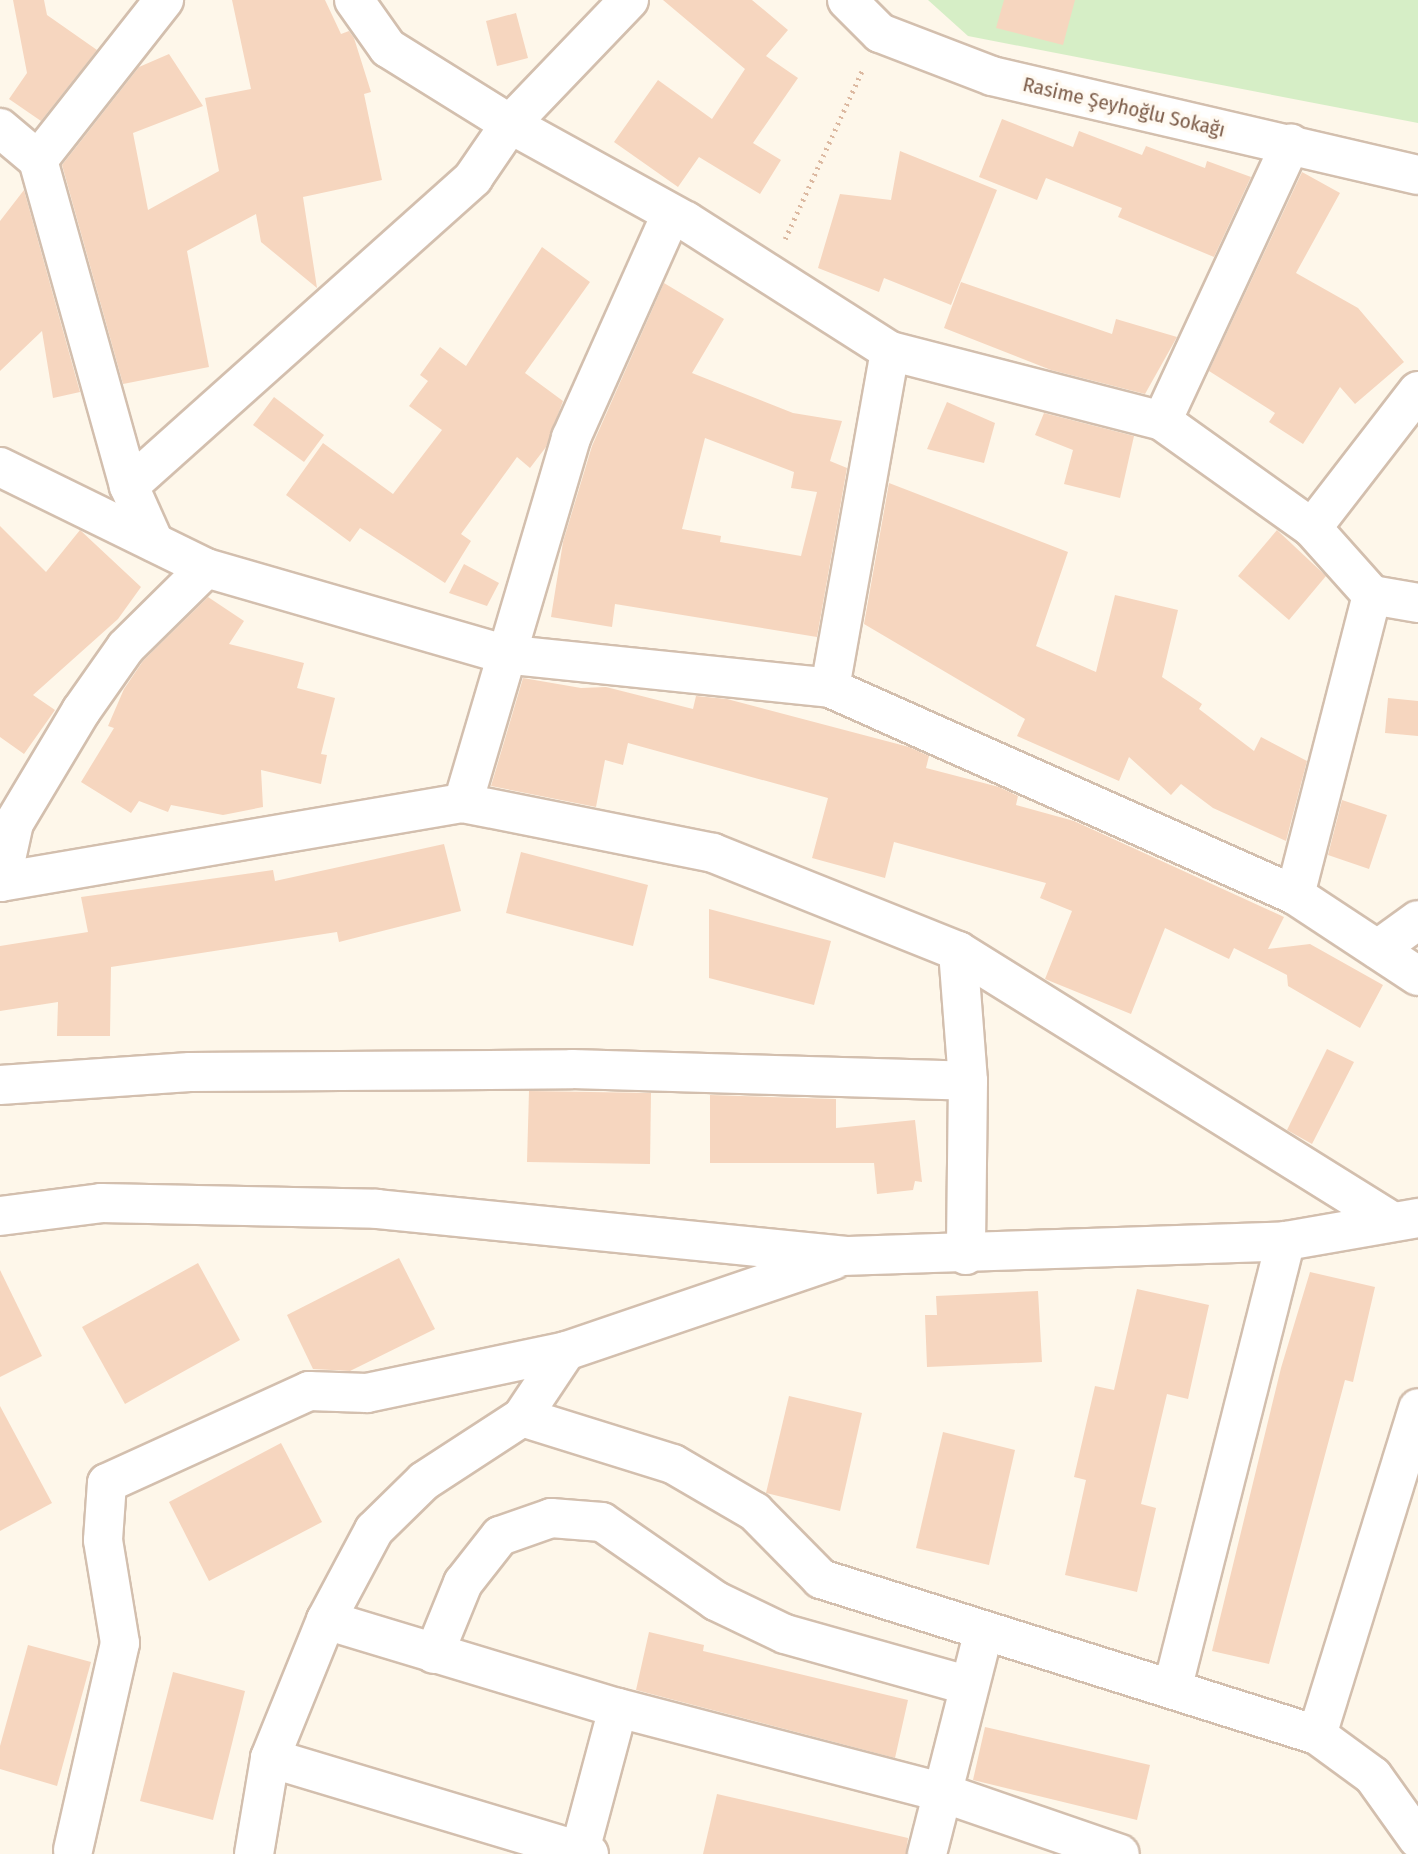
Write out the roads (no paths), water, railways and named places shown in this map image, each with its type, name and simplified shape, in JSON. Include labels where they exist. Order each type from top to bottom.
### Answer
[{"type":"street","points":[[38,160],[164,0]]},
{"type":"street","points":[[354,0],[388,48],[510,124],[770,272],[890,351],[1162,421],[1312,528],[1372,595],[1418,603]]},
{"type":"street","points":[[129,486],[473,178],[510,124],[629,0]]},
{"type":"street","name":"Rasime Şeyhoğlu Sokağı","points":[[847,0],[880,33],[992,76],[1178,123],[1291,143],[1418,176]]},
{"type":"street","points":[[0,128],[38,160],[129,486],[154,542]]},
{"type":"street","points":[[1162,421],[1291,143]]},
{"type":"street","points":[[463,803],[503,654],[570,438],[671,214]]},
{"type":"street","points":[[830,688],[890,351]]},
{"type":"street","points":[[1312,528],[1418,391]]},
{"type":"street","points":[[0,467],[206,568],[503,654],[830,688],[1295,895],[1418,976]]},
{"type":"street","points":[[206,568],[126,647],[81,711],[14,823],[0,882],[463,803],[713,853],[958,951],[1404,1219]]},
{"type":"street","points":[[1295,895],[1372,595]]},
{"type":"street","points":[[1378,949],[1418,920]]},
{"type":"street","points":[[958,951],[968,1082],[966,1255]]},
{"type":"street","points":[[0,1085],[190,1072],[572,1069],[968,1082]]},
{"type":"street","points":[[0,1216],[101,1203],[377,1209],[845,1256],[966,1255],[1286,1241],[1404,1219]]},
{"type":"street","points":[[1173,1686],[1286,1241]]},
{"type":"street","points":[[76,1853],[120,1643],[103,1541],[107,1483],[309,1391],[367,1394],[566,1351],[845,1256]]},
{"type":"street","points":[[254,1854],[270,1758],[326,1620],[374,1530],[424,1481],[522,1417],[566,1351]]},
{"type":"street","points":[[1317,1735],[1411,1457],[1418,1408]]},
{"type":"street","points":[[522,1417],[673,1464],[755,1512],[821,1580],[1173,1686],[1317,1735],[1373,1776],[1418,1839]]},
{"type":"street","points":[[434,1654],[463,1583],[500,1536],[551,1518],[601,1522],[716,1601],[786,1634],[966,1685]]},
{"type":"street","points":[[326,1620],[618,1708],[940,1792],[1119,1854]]},
{"type":"street","points":[[927,1854],[966,1685],[984,1631]]},
{"type":"street","points":[[270,1758],[582,1853],[618,1708]]}]
